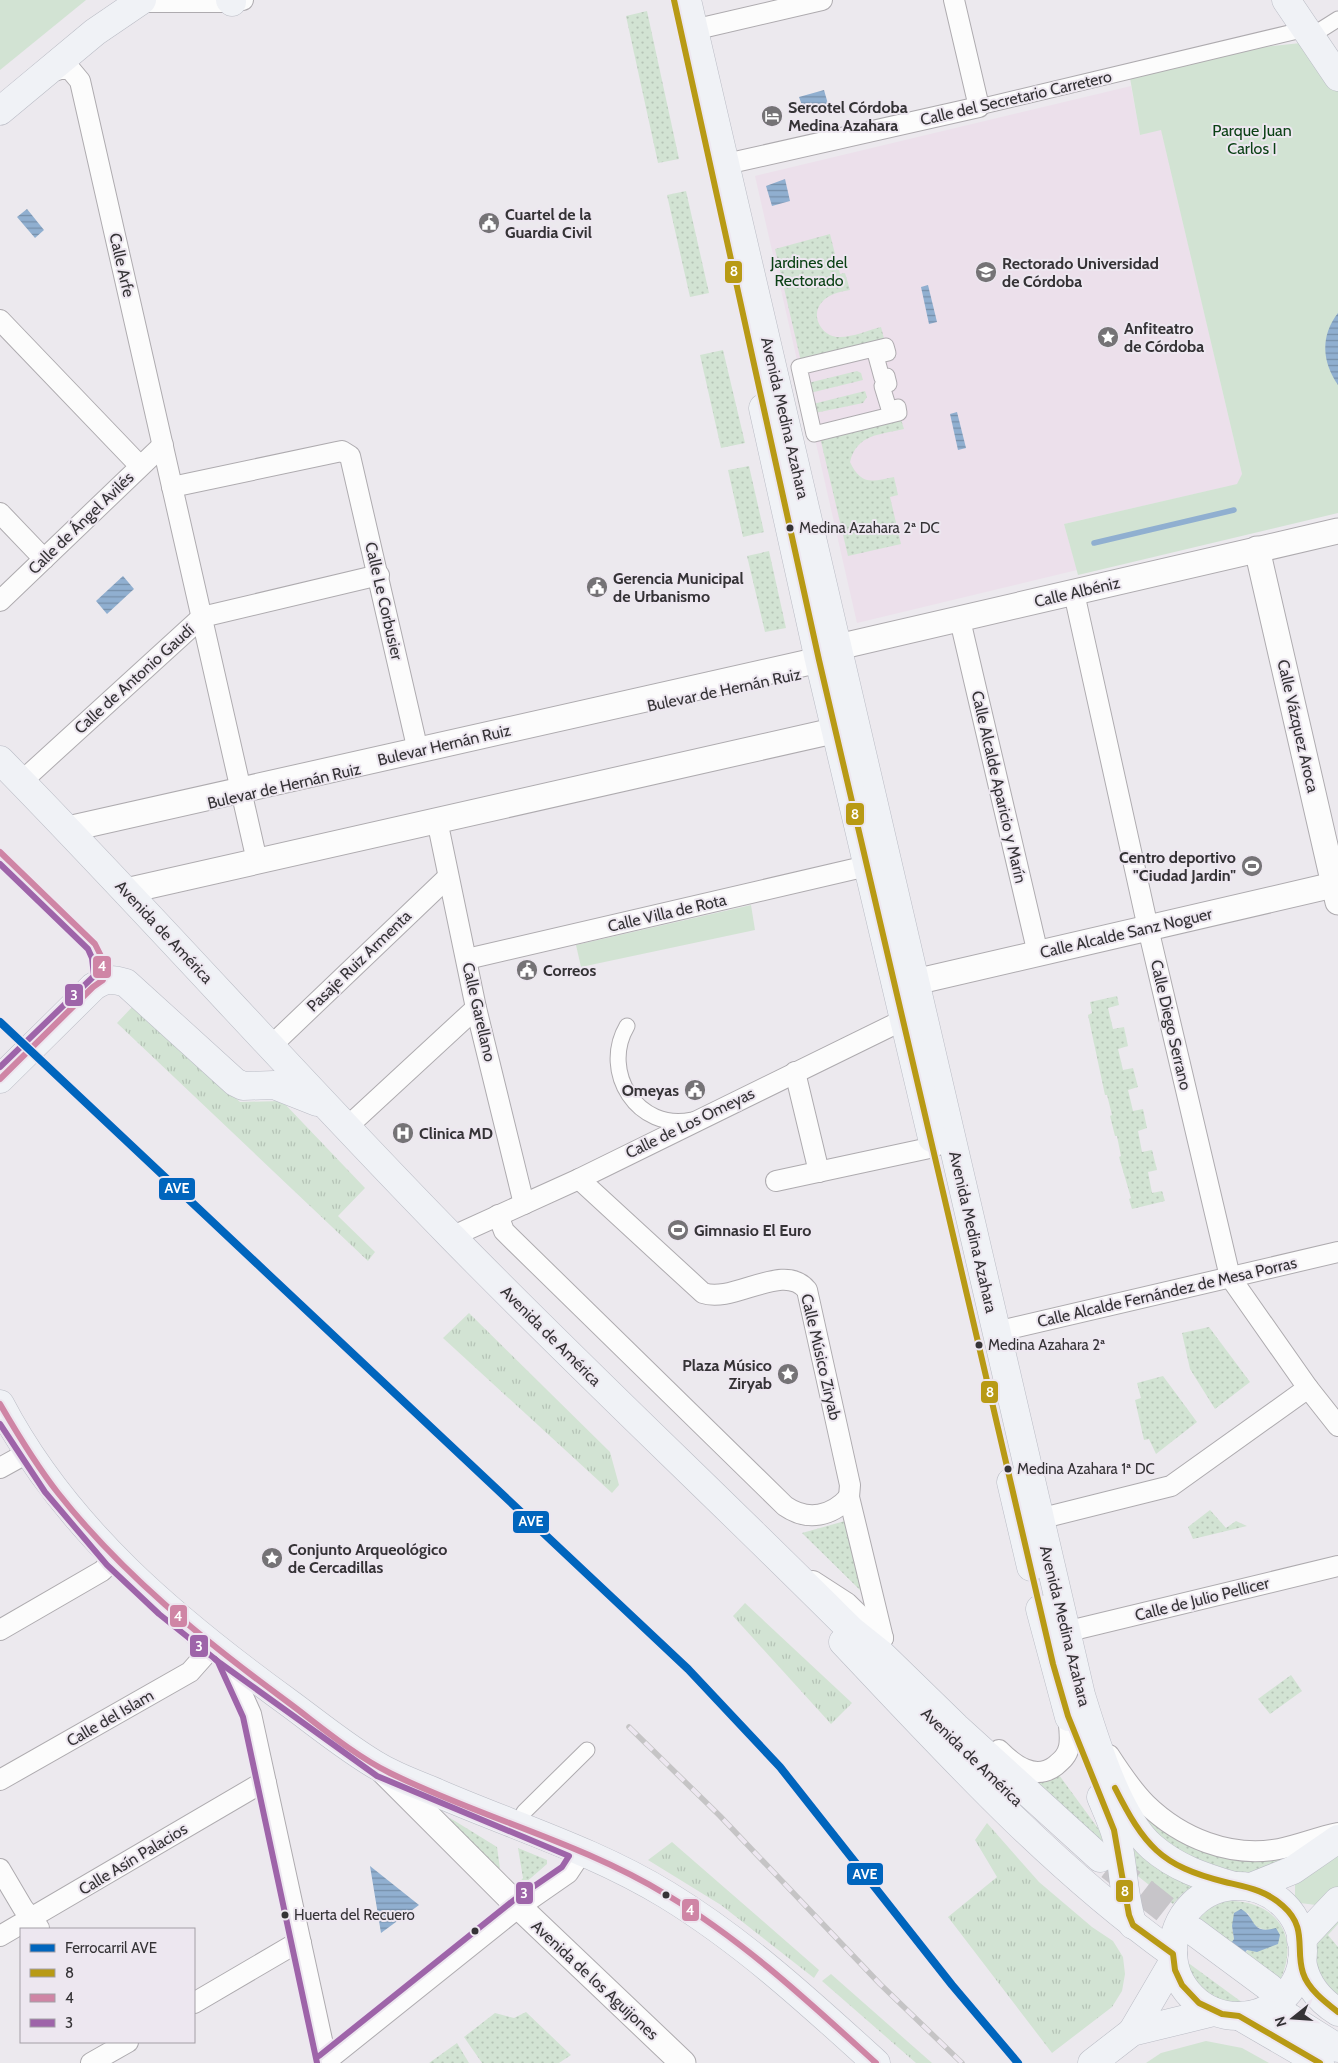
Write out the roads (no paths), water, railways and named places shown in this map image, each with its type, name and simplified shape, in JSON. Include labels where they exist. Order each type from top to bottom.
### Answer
[{"type":"main road","name":"Avenida Medina Azahara","points":[[674,0],[905,985],[903,1020],[1053,1664],[1068,1716],[1114,1830],[1129,1914],[1133,1925]]},
{"type":"main road","name":"Avenida Medina Azahara","points":[[687,0],[726,164],[828,654]]},
{"type":"main road","points":[[1286,0],[1338,77]]},
{"type":"main road","points":[[0,111],[96,32],[140,1]]},
{"type":"main road","name":"Avenida Medina Azahara","points":[[846,728],[867,866],[905,985],[927,1036],[1081,1695],[1081,1746],[1125,1809],[1135,1827],[1150,1846],[1196,1875],[1242,1887]]},
{"type":"main road","name":"Avenida de América","points":[[0,760],[68,829],[129,882],[325,1106],[452,1237],[851,1630],[881,1654],[1101,1867]]},
{"type":"main road","name":"Avenida de América","points":[[0,1079],[93,987],[103,980],[112,979],[126,983],[234,1082],[243,1086],[274,1084],[325,1106]]},
{"type":"main road","points":[[0,1404],[52,1486],[114,1559],[164,1607],[218,1651],[381,1768],[614,1865],[666,1894],[728,1934],[876,2063]]},
{"type":"main road","points":[[782,1561],[810,1608],[1044,1849],[1133,1925],[1182,1948],[1245,2003],[1320,2063]]},
{"type":"main road","points":[[1338,1839],[1293,1870],[1242,1887],[1208,1893],[1186,1911],[1174,1935],[1182,1948],[1178,1977],[1187,1991],[1199,2003],[1245,2003],[1258,2012],[1280,2000],[1296,1979],[1301,1950],[1338,1901]]},
{"type":"main road","points":[[1242,1887],[1269,1894],[1284,1906],[1295,1922],[1301,1950],[1303,1972],[1321,1999],[1338,2012]]},
{"type":"main road","points":[[1100,2056],[1132,2032],[1182,1948]]},
{"type":"main road","points":[[1132,2032],[1245,2003]]},
{"type":"main road","points":[[1338,2030],[1292,2011],[1338,2048]]},
{"type":"street","points":[[693,30],[822,0]]},
{"type":"street","points":[[954,0],[978,107]]},
{"type":"street","points":[[140,1],[235,1]]},
{"type":"street","name":"Calle del Secretario Carretero","points":[[726,164],[1309,33],[1338,19]]},
{"type":"street","name":"Calle Arfe","points":[[46,73],[61,69],[70,70],[80,81],[256,857]]},
{"type":"street","points":[[0,320],[140,466],[158,471],[172,487]]},
{"type":"street","points":[[886,346],[888,353],[876,356],[882,378],[887,376],[889,384],[882,386],[888,409],[898,407],[899,412],[820,433],[814,434],[799,367],[886,346]]},
{"type":"street","name":"Calle de Ángel Avilés","points":[[0,601],[163,445]]},
{"type":"street","name":"Calle Le Corbusier","points":[[172,487],[337,452],[346,453],[353,463],[418,751]]},
{"type":"street","points":[[0,513],[44,559]]},
{"type":"street","name":"Calle Albéniz","points":[[828,654],[960,620],[1338,531]]},
{"type":"street","name":"Calle Vázquez Aroca","points":[[1257,549],[1337,891]]},
{"type":"street","name":"Calle de Antonio Gaudí","points":[[21,782],[202,617],[379,575]]},
{"type":"street","name":"Calle Diego Serrano","points":[[1074,593],[1148,928],[1230,1277],[1308,1388],[1338,1426]]},
{"type":"street","name":"Calle Alcalde Aparicio y Marín","points":[[960,620],[1038,954]]},
{"type":"street","name":"Bulevar Hernán Ruiz","points":[[68,829],[241,793],[828,654]]},
{"type":"street","name":"Bulevar de Hernán Ruiz","points":[[101,837],[104,830],[112,825],[241,793],[812,671],[825,726],[256,857]]},
{"type":"street","points":[[129,882],[437,820],[846,728]]},
{"type":"street","name":"Calle Garellano","points":[[437,820],[476,1008],[524,1204]]},
{"type":"street","name":"Calle Villa de Rota","points":[[467,959],[867,866]]},
{"type":"street","name":"Pasaje Ruiz Armenta","points":[[271,1046],[448,877]]},
{"type":"street","name":"Calle Alcalde Sanz Noguer","points":[[905,985],[1148,928],[1337,891]]},
{"type":"street","points":[[346,1128],[476,1008]]},
{"type":"street","points":[[903,1020],[927,1036]]},
{"type":"street","name":"Calle de Los Omeyas","points":[[452,1237],[579,1179],[903,1020]]},
{"type":"street","points":[[627,1026],[619,1044],[617,1066],[628,1095],[643,1110],[662,1120],[682,1122],[711,1113]]},
{"type":"street","points":[[795,1072],[819,1172]]},
{"type":"street","points":[[776,1181],[934,1147]]},
{"type":"street","name":"Calle Músico Ziryab","points":[[579,1179],[703,1293],[717,1294],[787,1279],[801,1282],[811,1301],[850,1485],[849,1497],[882,1638]]},
{"type":"street","points":[[498,1215],[504,1231],[786,1506],[794,1512],[811,1516],[821,1515],[830,1512],[849,1497]]},
{"type":"street","name":"Calle Alcalde Fernández de Mesa Porras","points":[[996,1332],[1338,1252]]},
{"type":"street","points":[[1040,1519],[1171,1486],[1308,1388]]},
{"type":"street","points":[[0,1468],[29,1452]]},
{"type":"street","points":[[0,1630],[102,1571],[114,1559]]},
{"type":"street","name":"Avenida de América","points":[[782,1561],[847,1603],[1009,1760],[1023,1768],[1042,1772],[1081,1746]]},
{"type":"street","name":"Calle de Julio Pellicer","points":[[1065,1632],[1338,1566]]},
{"type":"street","points":[[218,1651],[251,1714],[326,2062],[519,1908],[568,1873],[582,1852]]},
{"type":"street","name":"Calle del Islam","points":[[0,1780],[190,1672],[218,1651]]},
{"type":"street","points":[[1081,1746],[1107,1753],[1146,1804],[1192,1837],[1219,1847],[1244,1851],[1278,1849],[1338,1833]]},
{"type":"street","points":[[524,1812],[587,1750]]},
{"type":"street","name":"Avenida de los Aguijones","points":[[381,1768],[519,1908],[683,2063]]},
{"type":"street","name":"Calle Asín Palacios","points":[[24,1928],[36,1924],[258,1785],[266,1783]]},
{"type":"street","points":[[0,1869],[36,1924]]},
{"type":"street","name":"Calle Asín Palacios","points":[[0,1936],[20,1929]]},
{"type":"street","points":[[195,2002],[293,1945],[301,1943]]},
{"type":"street","points":[[102,2055],[126,2043]]},
{"type":"water","points":[[824,90],[828,104],[804,111],[799,97]]},
{"type":"water","points":[[785,179],[790,201],[772,206],[766,186]]},
{"type":"water","points":[[27,209],[44,230],[35,238],[17,217]]},
{"type":"water","points":[[928,285],[937,322],[929,324],[921,287]]},
{"type":"water","points":[[1338,313],[1338,385],[1329,367],[1325,349],[1328,331]]},
{"type":"water","points":[[957,412],[966,448],[958,450],[950,414]]},
{"type":"water","points":[[123,576],[134,589],[107,614],[96,601]]},
{"type":"water","points":[[370,1866],[419,1905],[381,1933]]},
{"type":"water","points":[[1241,1909],[1258,1927],[1268,1930],[1276,1928],[1280,1935],[1278,1944],[1257,1952],[1247,1950],[1242,1956],[1229,1946],[1234,1939],[1232,1926],[1234,1913]]},
{"type":"waterway","points":[[1094,543],[1234,510]]},
{"type":"tunnel","points":[[1110,1866],[1193,1931]]},
{"type":"tunnel","points":[[1258,1997],[1287,2016]]},
{"type":"railway","points":[[629,1727],[720,1816],[880,1984],[962,2063]]},
{"type":"rail line","name":"AVE","points":[[0,1022],[688,1669],[780,1767],[952,1985],[1018,2063]]},
{"type":"place","name":"Sercotel Córdoba Medina Azahara","points":[[772,116]]},
{"type":"place","name":"Cuartel de la Guardia Civil","points":[[489,223]]},
{"type":"place","name":"Rectorado Universidad de Córdoba","points":[[986,272]]},
{"type":"place","name":"Anfiteatro de Córdoba","points":[[1108,337]]},
{"type":"place","name":"Medina Azahara 2ª DC","points":[[790,528]]},
{"type":"place","name":"Gerencia Municipal de Urbanismo","points":[[597,587]]},
{"type":"place","name":"Centro deportivo \"Ciudad Jardin\"","points":[[1252,866]]},
{"type":"place","name":"Correos","points":[[527,970]]},
{"type":"place","name":"Omeyas","points":[[695,1090]]},
{"type":"place","name":"Clinica MD","points":[[403,1133]]},
{"type":"place","name":"Gimnasio El Euro","points":[[678,1230]]},
{"type":"place","name":"Medina Azahara 2ª","points":[[979,1345]]},
{"type":"place","name":"Plaza Músico Ziryab","points":[[788,1374]]},
{"type":"place","name":"Medina Azahara 1ª DC","points":[[1008,1469]]},
{"type":"place","name":"Conjunto Arqueológico de Cercadillas","points":[[272,1558]]},
{"type":"place","name":"Huerta del Recuero","points":[[285,1915]]},
{"type":"park label","name":"Parque Juan Carlos I","points":[[1252,139]]},
{"type":"park label","name":"Jardines del Rectorado","points":[[809,271]]}]
